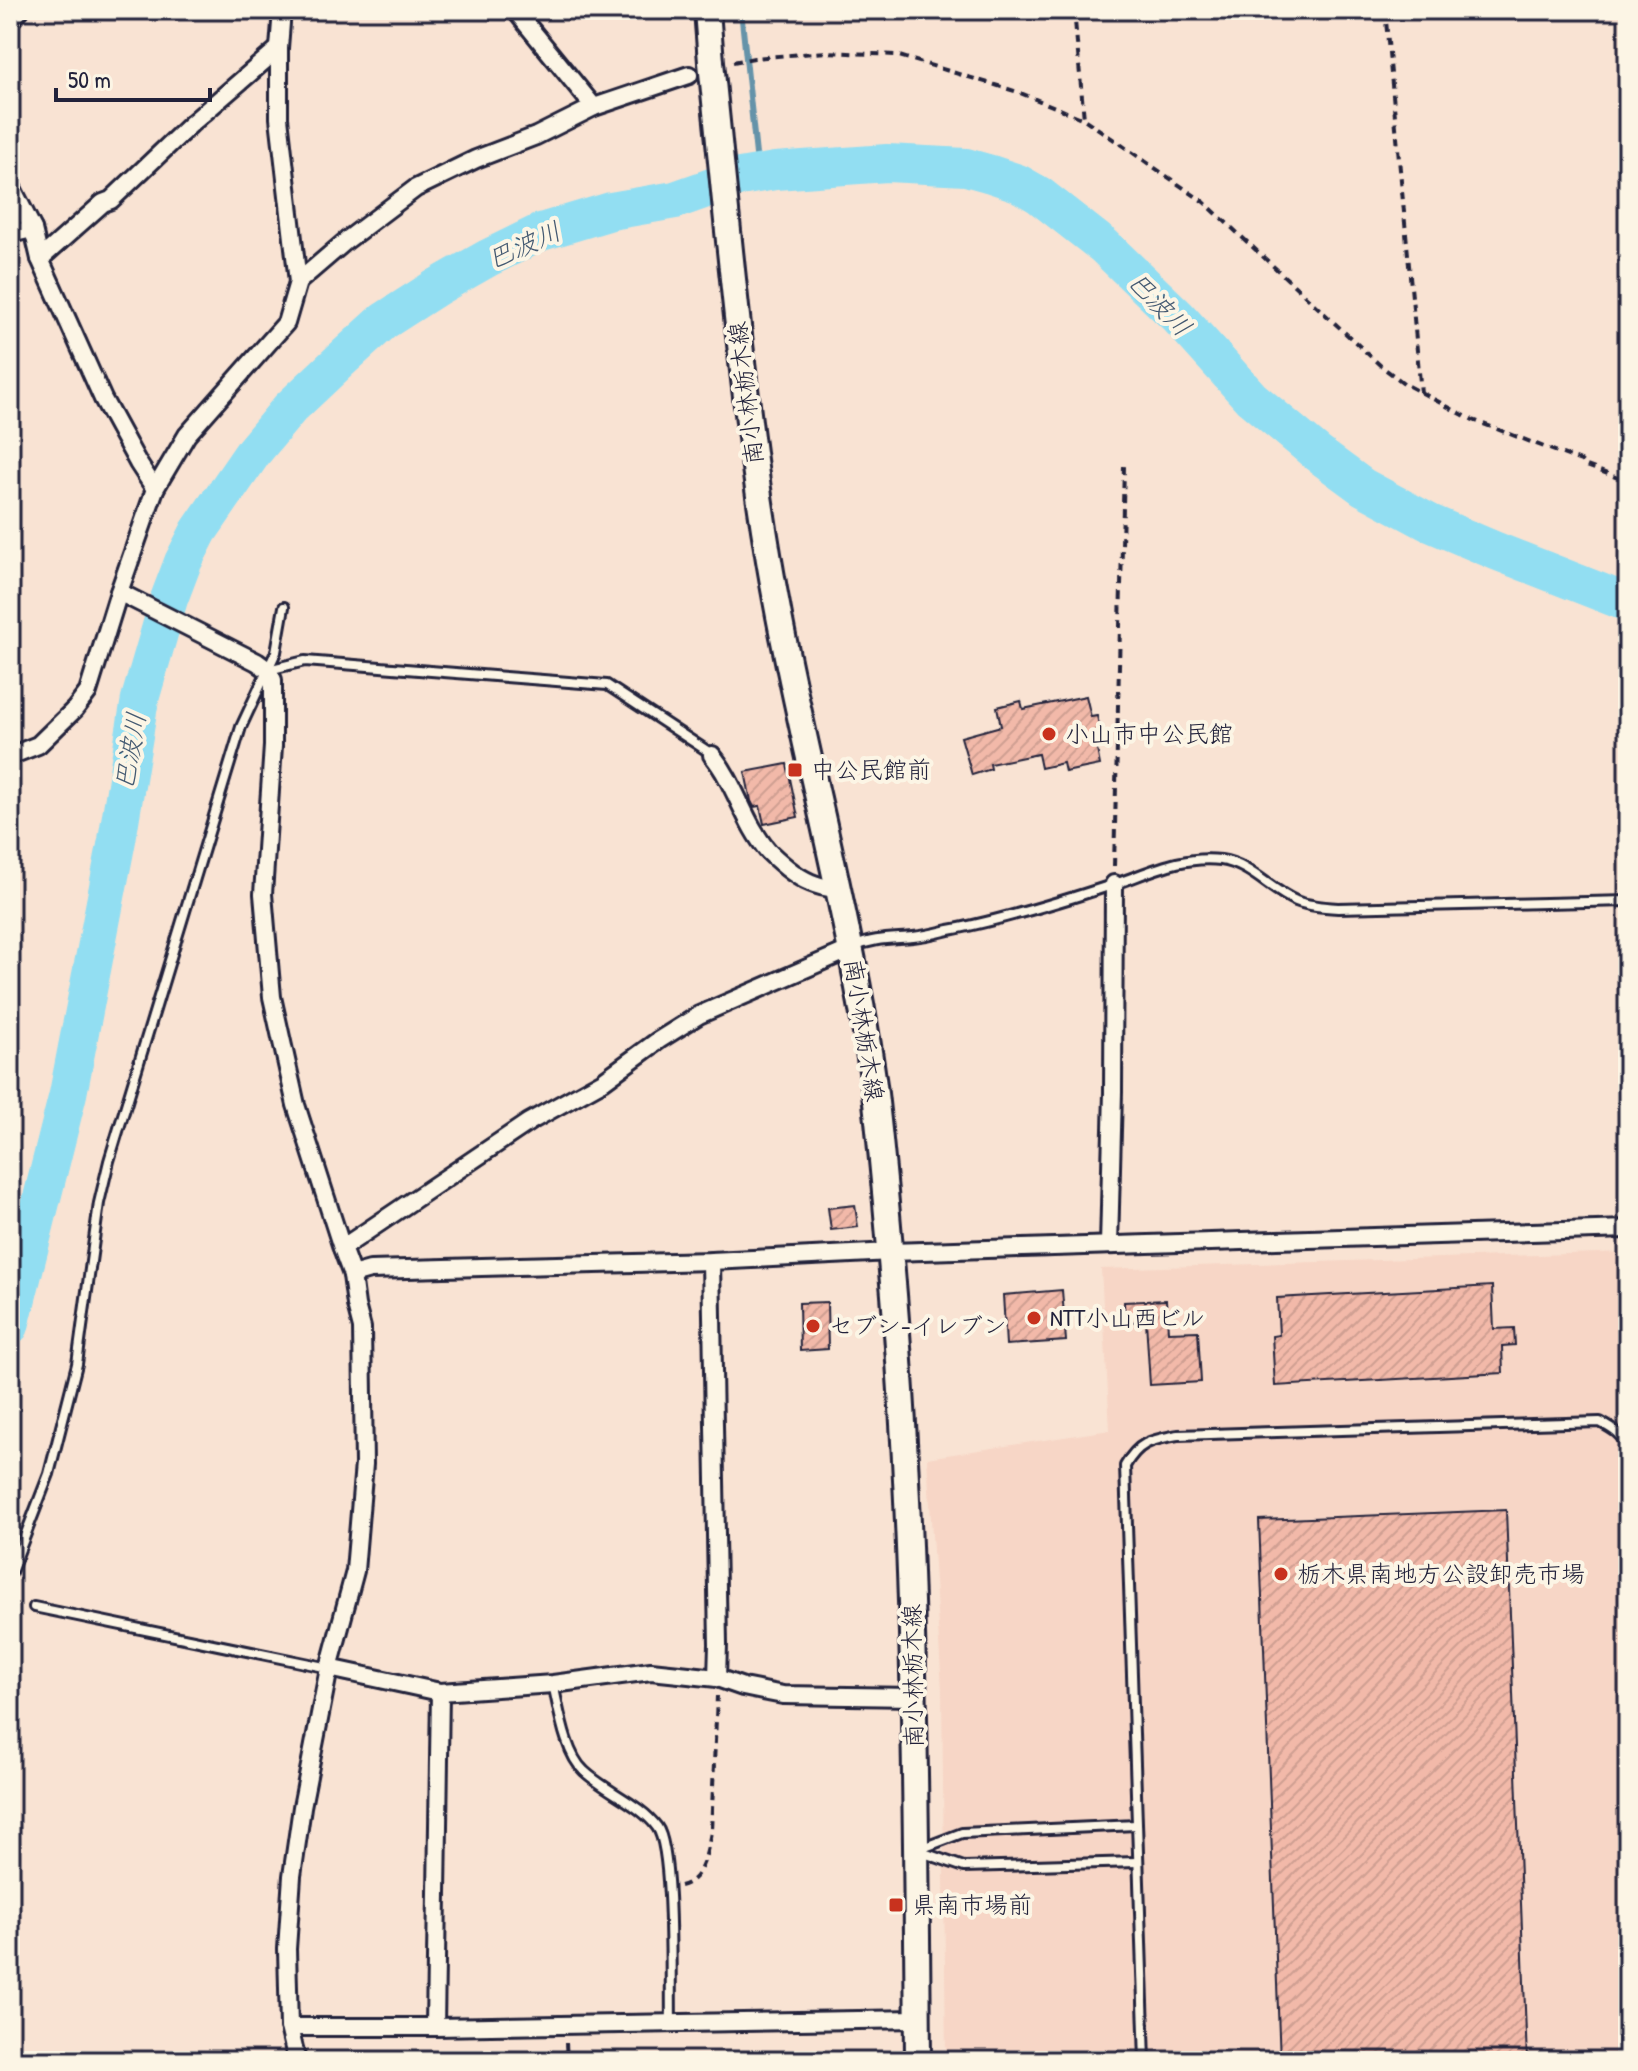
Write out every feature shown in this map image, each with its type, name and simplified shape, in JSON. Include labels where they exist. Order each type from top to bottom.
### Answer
[{"type":"main road","name":"南小林栃木線","points":[[707,10],[745,392],[765,539],[779,618],[851,949],[873,1082],[891,1252],[904,1422],[914,1697],[918,2061]]},
{"type":"street","points":[[10,21],[20,10]]},
{"type":"street","points":[[10,753],[38,745],[88,692],[124,595],[155,489],[187,435],[286,323],[298,282],[279,118],[282,10]]},
{"type":"street","points":[[515,10],[594,107]]},
{"type":"street","points":[[40,259],[103,203],[111,200],[191,124],[279,48]]},
{"type":"street","points":[[298,282],[416,188],[594,107],[689,75]]},
{"type":"street","points":[[10,184],[33,229],[40,259],[103,399],[155,489]]},
{"type":"street","points":[[10,234],[33,229]]},
{"type":"street","points":[[124,595],[263,666],[273,680],[273,746],[263,894],[272,997],[296,1105],[352,1275],[362,1328],[364,1464],[355,1571],[329,1668],[292,1876],[287,1949],[289,2027],[297,2061]]},
{"type":"street","points":[[712,755],[723,767],[757,836],[769,852],[807,883],[837,889]]},
{"type":"street","points":[[1109,1245],[1114,884]]},
{"type":"street","points":[[342,1248],[529,1122],[603,1081],[699,1015],[851,949]]},
{"type":"street","points":[[352,1275],[370,1270],[1628,1229]]},
{"type":"street","points":[[711,1261],[717,1678]]},
{"type":"street","points":[[329,1668],[440,1692],[553,1684],[651,1671],[717,1678],[783,1695],[914,1697]]},
{"type":"street","points":[[435,2027],[440,1692]]},
{"type":"street","points":[[289,2027],[918,2019]]},
{"type":"lane","points":[[10,1575],[49,1474],[77,1364],[99,1203],[109,1161],[241,727],[263,666],[276,652],[284,607]]},
{"type":"lane","points":[[263,666],[305,661],[607,685],[712,755]]},
{"type":"lane","points":[[851,949],[877,939],[914,937],[1010,915],[1174,863],[1197,859],[1223,860],[1245,868],[1293,900],[1312,906],[1338,908],[1628,901]]},
{"type":"lane","points":[[1145,2061],[1125,1466],[1132,1453],[1143,1443],[1178,1435],[1600,1422],[1615,1430],[1628,1448]]},
{"type":"lane","points":[[34,1607],[329,1668]]},
{"type":"lane","points":[[553,1684],[571,1753],[582,1770],[658,1828],[665,1844],[671,2023]]},
{"type":"lane","points":[[916,1851],[962,1833],[1136,1825]]},
{"type":"lane","points":[[916,1851],[964,1867],[1137,1862]]},
{"type":"path","points":[[1074,10],[1084,119]]},
{"type":"path","points":[[1385,10],[1421,393]]},
{"type":"path","points":[[689,75],[721,64],[754,58],[826,52],[896,55],[1018,92],[1084,119],[1204,202],[1381,366],[1421,393],[1473,420],[1628,482]]},
{"type":"path","points":[[1114,884],[1124,466]]},
{"type":"path","points":[[668,1888],[687,1885],[697,1876],[707,1851],[713,1801],[717,1678]]},
{"type":"shaded area","name":"栃木県南地方公設卸売市場","points":[[1628,1252],[1628,2061],[946,2061],[942,1689],[927,1458],[1110,1430],[1101,1269]]},
{"type":"building","name":"小山市中公民館","points":[[1086,696],[1091,717],[1097,716],[1101,733],[1094,734],[1100,765],[1065,772],[1063,763],[1041,768],[1038,754],[990,764],[991,769],[972,775],[961,737],[1001,726],[997,707],[1021,701],[1023,709]]},
{"type":"building","points":[[787,764],[798,817],[764,824],[760,806],[754,807],[751,801],[745,772]]},
{"type":"building","points":[[855,1205],[858,1227],[831,1230],[828,1208]]},
{"type":"building","points":[[1492,1286],[1494,1329],[1514,1328],[1515,1345],[1502,1346],[1503,1373],[1275,1386],[1272,1336],[1279,1335],[1277,1298]]},
{"type":"building","name":"NTT小山西ビル","points":[[1062,1290],[1066,1341],[1006,1345],[1003,1295]]},
{"type":"building","points":[[1166,1300],[1168,1332],[1198,1331],[1201,1382],[1150,1385],[1146,1321],[1125,1322],[1124,1302]]},
{"type":"building","name":"セブン-イレブン","points":[[827,1302],[828,1349],[800,1351],[799,1303]]},
{"type":"building","points":[[1506,1510],[1527,2061],[1280,2061],[1259,1520]]},
{"type":"waterway","points":[[741,10],[758,174]]},
{"type":"waterway","name":"巴波川","points":[[10,1326],[68,1094],[117,840],[140,699],[183,562],[199,531],[254,451],[290,408],[342,359],[384,321],[437,287],[541,232],[611,211],[675,200],[740,177],[775,171],[887,163],[966,167],[1018,183],[1039,195],[1104,246],[1178,317],[1251,398],[1363,487],[1430,523],[1628,603]]},
{"type":"place","name":"小山市中公民館","points":[[1049,734]]},
{"type":"place","name":"中公民館前","points":[[795,770]]},
{"type":"place","name":"NTT小山西ビル","points":[[1034,1318]]},
{"type":"place","name":"セブン-イレブン","points":[[813,1326]]},
{"type":"place","name":"栃木県南地方公設卸売市場","points":[[1281,1574]]},
{"type":"place","name":"県南市場前","points":[[896,1905]]}]
